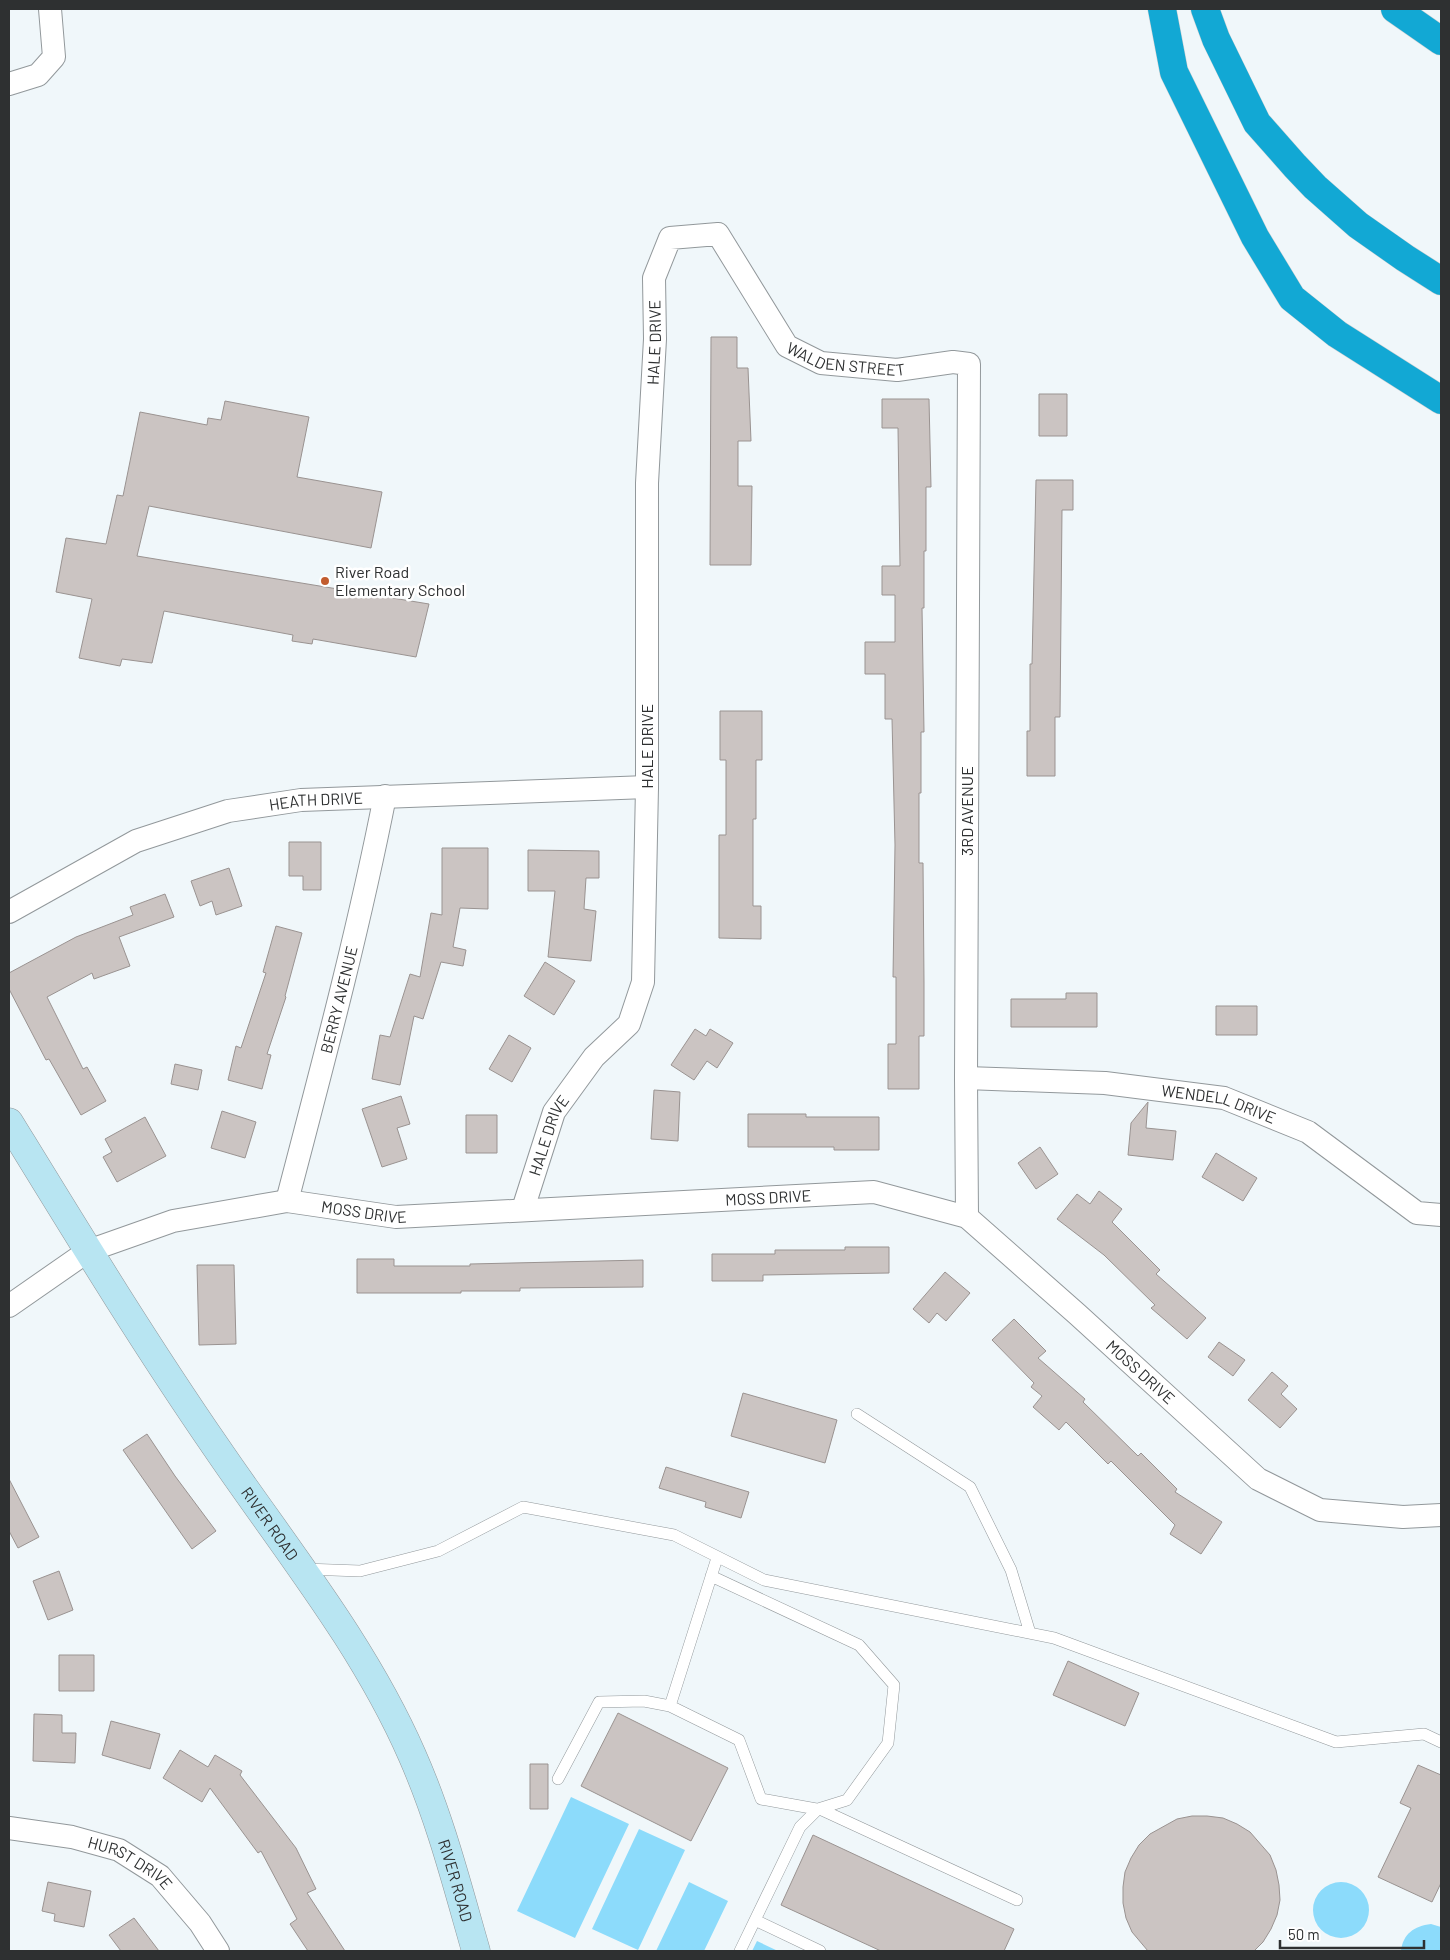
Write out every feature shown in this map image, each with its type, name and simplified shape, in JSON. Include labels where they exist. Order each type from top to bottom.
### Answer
[{"type":"highway","points":[[1162,9],[1174,72],[1255,237],[1292,298],[1338,334],[1441,400]]},
{"type":"highway","points":[[1204,9],[1216,39],[1257,123],[1315,187],[1358,225],[1441,281]]},
{"type":"highway","points":[[1395,9],[1441,41]]},
{"type":"main road","name":"RIVER ROAD","points":[[9,1122],[88,1251],[214,1445],[353,1644],[376,1683],[412,1754],[441,1827],[476,1951]]},
{"type":"street","points":[[9,84],[38,75],[54,57],[51,14]]},
{"type":"street","name":"WALDEN STREET","points":[[664,252],[670,238],[718,234],[787,346],[821,363],[897,370],[953,362],[969,364],[968,405]]},
{"type":"street","name":"HALE DRIVE","points":[[522,1209],[554,1112],[594,1057],[629,1024],[643,982],[647,787],[647,483],[655,339],[654,278],[664,252]]},
{"type":"street","name":"3RD AVENUE","points":[[967,1217],[968,405]]},
{"type":"street","name":"HEATH DRIVE","points":[[9,912],[136,841],[228,812],[301,800],[647,787]]},
{"type":"street","name":"BERRY AVENUE","points":[[287,1201],[368,876],[385,796]]},
{"type":"street","name":"WENDELL DRIVE","points":[[966,1078],[1105,1083],[1224,1098],[1308,1132],[1417,1213],[1441,1215]]},
{"type":"street","name":"MOSS DRIVE","points":[[9,1306],[88,1251],[173,1221],[287,1201],[396,1217],[874,1192],[967,1217],[1077,1314],[1258,1479],[1320,1510],[1403,1517],[1441,1515]]},
{"type":"street","name":"HURST DRIVE","points":[[9,1828],[72,1837],[119,1850],[160,1876],[200,1923],[218,1951]]},
{"type":"lane","points":[[857,1414],[970,1487],[1011,1570],[1030,1633]]},
{"type":"lane","points":[[301,1569],[360,1571],[438,1551],[523,1507],[674,1535],[764,1580],[1054,1638],[1336,1742],[1424,1734],[1441,1742]]},
{"type":"lane","points":[[670,1706],[717,1558]]},
{"type":"lane","points":[[711,1576],[859,1645],[894,1685],[888,1743],[847,1800],[818,1809],[800,1827],[740,1951]]},
{"type":"lane","points":[[558,1779],[599,1702],[644,1701],[670,1706],[739,1740],[761,1799],[818,1809],[1017,1900]]},
{"type":"lane","points":[[755,1920],[820,1951]]},
{"type":"water","points":[[571,1797],[629,1824],[575,1938],[517,1911]]},
{"type":"water","points":[[639,1829],[685,1850],[638,1950],[592,1929]]},
{"type":"water","points":[[689,1882],[728,1901],[704,1951],[656,1951]]},
{"type":"water","points":[[1336,1882],[1346,1882],[1361,1890],[1367,1899],[1369,1910],[1367,1921],[1361,1930],[1346,1938],[1336,1938],[1325,1933],[1318,1926],[1313,1915],[1313,1905],[1318,1894],[1325,1887]]},
{"type":"water","points":[[1431,1924],[1441,1927],[1441,1951],[1401,1951],[1404,1940],[1410,1932]]},
{"type":"water","points":[[757,1941],[778,1951],[752,1951]]},
{"type":"building","points":[[711,337],[737,337],[737,368],[748,368],[751,441],[738,441],[738,486],[752,486],[751,565],[710,565]]},
{"type":"building","points":[[1039,394],[1067,394],[1067,436],[1039,436]]},
{"type":"building","points":[[882,399],[929,399],[931,487],[926,487],[926,551],[924,551],[924,608],[922,608],[924,732],[921,732],[921,793],[919,793],[919,863],[923,863],[924,1036],[919,1036],[919,1089],[888,1089],[888,1044],[896,1044],[896,977],[893,977],[895,845],[892,719],[885,719],[885,674],[865,674],[865,642],[895,642],[895,595],[882,595],[882,566],[900,566],[898,428],[882,428]]},
{"type":"building","points":[[225,401],[309,417],[297,477],[382,492],[371,548],[149,506],[137,556],[429,604],[416,657],[313,639],[312,644],[292,641],[293,635],[164,611],[152,663],[122,659],[120,666],[79,658],[92,599],[56,592],[66,538],[106,544],[117,495],[123,496],[140,412],[207,425],[208,418],[221,420]]},
{"type":"building","points":[[1036,480],[1073,480],[1073,510],[1062,510],[1060,717],[1055,717],[1055,776],[1027,776],[1027,731],[1030,731],[1030,664],[1032,664]]},
{"type":"building","points":[[720,711],[762,711],[762,760],[756,760],[756,819],[753,819],[753,906],[761,906],[761,939],[719,938],[719,835],[726,835],[726,760],[720,760]]},
{"type":"building","points":[[289,842],[321,842],[321,890],[303,890],[303,876],[289,876]]},
{"type":"building","points":[[442,848],[488,848],[488,909],[460,908],[453,947],[466,950],[463,966],[441,962],[423,1019],[414,1016],[400,1085],[372,1079],[380,1035],[390,1037],[410,974],[420,977],[431,913],[442,915]]},
{"type":"building","points":[[528,850],[599,851],[599,878],[586,878],[584,909],[596,911],[591,961],[548,957],[555,891],[528,891]]},
{"type":"building","points":[[229,868],[242,906],[216,915],[212,901],[200,906],[191,881]]},
{"type":"building","points":[[165,894],[174,917],[119,937],[130,966],[94,979],[92,973],[47,997],[83,1069],[87,1067],[106,1101],[81,1115],[49,1059],[46,1060],[9,989],[9,973],[76,937],[133,915],[130,907]]},
{"type":"building","points":[[276,926],[302,933],[286,997],[267,1054],[271,1055],[262,1089],[228,1080],[236,1046],[241,1048],[266,973],[263,972]]},
{"type":"building","points":[[545,962],[575,981],[554,1015],[524,996]]},
{"type":"building","points":[[1066,993],[1097,993],[1097,1027],[1011,1027],[1011,999],[1066,999]]},
{"type":"building","points":[[1216,1006],[1257,1006],[1257,1035],[1216,1035]]},
{"type":"building","points":[[695,1029],[706,1036],[710,1029],[733,1043],[717,1068],[707,1061],[694,1080],[671,1065]]},
{"type":"building","points":[[509,1035],[531,1048],[512,1082],[489,1069]]},
{"type":"building","points":[[175,1064],[202,1070],[198,1090],[171,1084]]},
{"type":"building","points":[[654,1090],[680,1092],[678,1141],[651,1139]]},
{"type":"building","points":[[401,1096],[410,1124],[397,1128],[407,1159],[382,1167],[362,1109]]},
{"type":"building","points":[[1148,1102],[1146,1128],[1176,1131],[1173,1160],[1128,1155],[1131,1123]]},
{"type":"building","points":[[222,1111],[256,1122],[245,1158],[211,1148]]},
{"type":"building","points":[[748,1114],[806,1114],[806,1117],[879,1117],[879,1150],[834,1150],[834,1147],[748,1147]]},
{"type":"building","points":[[466,1115],[497,1115],[497,1153],[466,1153]]},
{"type":"building","points":[[145,1117],[166,1156],[117,1182],[103,1157],[112,1152],[105,1139]]},
{"type":"building","points":[[1040,1147],[1058,1174],[1036,1189],[1018,1163]]},
{"type":"building","points":[[1216,1153],[1257,1178],[1243,1201],[1202,1177]]},
{"type":"building","points":[[1099,1191],[1122,1209],[1112,1222],[1160,1270],[1156,1274],[1206,1318],[1187,1339],[1151,1308],[1155,1305],[1104,1255],[1057,1219],[1077,1194],[1090,1204]]},
{"type":"building","points":[[845,1247],[889,1247],[889,1273],[763,1275],[763,1281],[712,1281],[712,1254],[775,1254],[775,1250],[845,1250]]},
{"type":"building","points":[[357,1259],[394,1259],[394,1266],[470,1266],[470,1264],[643,1260],[643,1287],[520,1288],[520,1291],[461,1291],[461,1293],[357,1293]]},
{"type":"building","points":[[197,1265],[234,1265],[236,1344],[199,1345]]},
{"type":"building","points":[[945,1272],[970,1293],[946,1321],[937,1313],[929,1323],[913,1309]]},
{"type":"building","points":[[1014,1319],[1046,1351],[1038,1358],[1085,1399],[1083,1402],[1138,1456],[1141,1453],[1177,1489],[1175,1492],[1222,1522],[1201,1554],[1170,1534],[1175,1525],[1111,1461],[1108,1464],[1066,1422],[1059,1430],[1033,1407],[1042,1396],[1031,1387],[1034,1383],[992,1340]]},
{"type":"building","points":[[1219,1342],[1245,1360],[1233,1376],[1208,1357]]},
{"type":"building","points":[[1272,1372],[1288,1386],[1281,1394],[1297,1409],[1280,1428],[1248,1400]]},
{"type":"building","points":[[743,1393],[837,1420],[825,1463],[731,1436]]},
{"type":"building","points":[[147,1434],[175,1476],[216,1531],[192,1549],[123,1450]]},
{"type":"building","points":[[666,1467],[749,1492],[741,1518],[705,1507],[706,1502],[659,1488]]},
{"type":"building","points":[[9,1479],[39,1537],[18,1548],[9,1531]]},
{"type":"building","points":[[59,1571],[73,1610],[48,1620],[33,1581]]},
{"type":"building","points":[[59,1655],[94,1655],[94,1691],[59,1691]]},
{"type":"building","points":[[1068,1661],[1139,1693],[1125,1726],[1053,1695]]},
{"type":"building","points":[[618,1713],[728,1768],[691,1841],[581,1786]]},
{"type":"building","points":[[34,1714],[62,1715],[62,1733],[76,1733],[75,1763],[33,1761]]},
{"type":"building","points":[[111,1721],[160,1734],[150,1769],[102,1755]]},
{"type":"building","points":[[180,1750],[208,1767],[215,1755],[242,1771],[240,1775],[296,1848],[316,1889],[307,1893],[345,1951],[308,1951],[290,1924],[297,1919],[261,1851],[258,1853],[210,1788],[202,1802],[163,1778]]},
{"type":"building","points":[[530,1764],[548,1764],[548,1809],[530,1809]]},
{"type":"building","points":[[1418,1765],[1441,1775],[1441,1883],[1432,1902],[1378,1877],[1411,1808],[1400,1803]]},
{"type":"building","points":[[1192,1816],[1223,1818],[1237,1824],[1250,1832],[1270,1855],[1276,1870],[1280,1900],[1277,1915],[1271,1929],[1263,1942],[1254,1951],[1148,1951],[1132,1932],[1126,1918],[1123,1903],[1125,1872],[1131,1858],[1139,1845],[1150,1834],[1177,1819]]},
{"type":"building","points":[[813,1835],[1014,1929],[1004,1951],[881,1951],[781,1905]]},
{"type":"building","points":[[48,1882],[91,1891],[84,1927],[54,1921],[55,1914],[42,1911]]},
{"type":"building","points":[[134,1918],[159,1951],[121,1951],[109,1935]]},
{"type":"place","name":"River Road Elementary School","points":[[325,581]]}]
